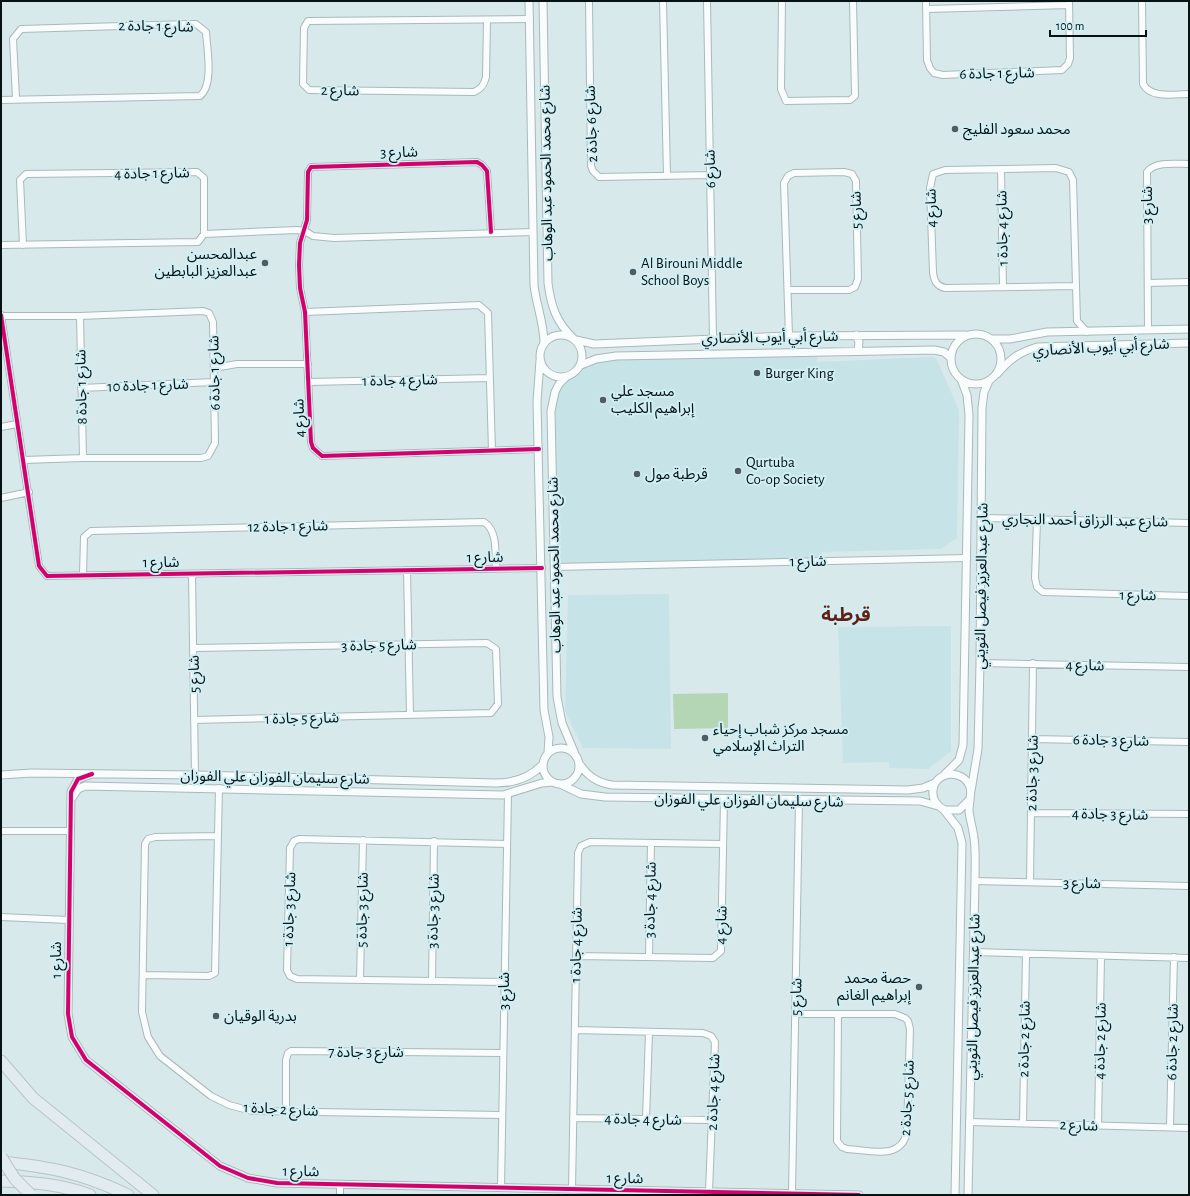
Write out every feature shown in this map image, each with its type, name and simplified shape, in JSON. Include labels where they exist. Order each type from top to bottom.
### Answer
[{"type":"highway","points":[[1,1061],[33,1098],[153,1195]]},
{"type":"highway","points":[[1,1157],[15,1179],[31,1195]]},
{"type":"highway","points":[[1,1162],[70,1172],[102,1182],[128,1195]]},
{"type":"highway","points":[[1,1181],[39,1183],[68,1188],[90,1195]]},
{"type":"street","name":"شارع محمد الحمود عبد الوهاب","points":[[529,1],[534,284],[536,304],[544,329],[544,343]]},
{"type":"street","name":"شارع محمد الحمود عبد الوهاب","points":[[543,1],[546,201],[550,298],[558,321],[575,339]]},
{"type":"street","name":"شارع 6 جادة 2","points":[[589,1],[591,166],[593,171],[599,177],[710,175]]},
{"type":"street","points":[[662,1],[667,176]]},
{"type":"street","name":"شارع 6","points":[[707,1],[713,338]]},
{"type":"street","points":[[782,1],[781,89],[786,101],[850,100],[855,96],[853,1]]},
{"type":"street","name":"شارع 1 جادة 6","points":[[926,1],[928,63],[934,73],[943,75],[1062,70],[1068,64],[1070,58],[1069,3]]},
{"type":"street","points":[[1142,1],[1143,84],[1147,90],[1153,93],[1189,94]]},
{"type":"street","points":[[927,9],[1069,3]]},
{"type":"street","name":"شارع 2","points":[[487,20],[486,77],[479,90],[474,92],[309,90],[304,84],[304,28],[308,21],[530,19]]},
{"type":"street","name":"شارع 1 جادة 2","points":[[1,100],[16,98],[200,96],[207,87],[208,65],[206,32],[196,24],[21,29],[14,39],[16,98]]},
{"type":"street","name":"شارع 3","points":[[305,231],[307,220],[308,172],[311,167],[477,162],[482,164],[487,171],[490,232]]},
{"type":"street","name":"شارع 3","points":[[1148,330],[1147,172],[1155,166],[1189,164]]},
{"type":"street","name":"شارع 4","points":[[1075,286],[945,288],[936,284],[933,272],[930,188],[932,177],[940,170],[1056,168],[1064,169],[1071,174],[1073,180],[1077,321]]},
{"type":"street","name":"شارع 4 جادة 1","points":[[1001,169],[1003,287]]},
{"type":"street","name":"شارع 1 جادة 4","points":[[22,245],[20,183],[21,177],[26,174],[197,172],[204,178],[204,234]]},
{"type":"street","name":"شارع 5","points":[[788,290],[849,290],[855,287],[858,279],[856,181],[852,174],[844,172],[794,173],[788,176],[784,183],[789,336]]},
{"type":"street","points":[[533,183],[540,185],[546,183]]},
{"type":"street","points":[[533,201],[540,198],[546,201]]},
{"type":"street","points":[[1,245],[193,243],[201,239],[204,234],[297,230],[305,231],[313,236],[334,238],[490,232],[533,232]]},
{"type":"street","name":"شارع 4","points":[[305,231],[300,243],[299,265],[300,288],[305,312],[311,442],[313,448],[322,456],[539,450]]},
{"type":"street","points":[[1148,283],[1189,282]]},
{"type":"street","points":[[305,312],[478,305],[488,313],[492,451]]},
{"type":"street","name":"شارع 1 جادة 6","points":[[1,316],[80,316],[203,311],[209,313],[213,322],[215,443],[208,456],[201,458],[83,458],[24,460]]},
{"type":"street","name":"شارع 1","points":[[1,316],[29,492],[39,566],[42,572],[52,577],[84,575],[542,568]]},
{"type":"street","name":"شارع 1 جادة 8","points":[[80,316],[83,458]]},
{"type":"street","points":[[1068,332],[1074,328],[1077,321],[1087,332]]},
{"type":"street","name":"شارع أبي أيوب الأنصاري","points":[[992,340],[1010,339],[1042,332],[1189,330]]},
{"type":"street","points":[[560,334],[575,339],[583,354],[581,365],[573,374],[566,377],[551,375],[543,367],[540,360],[541,349],[544,343],[550,338],[560,334]]},
{"type":"street","points":[[980,334],[992,340],[999,348],[1002,357],[1001,366],[997,374],[989,381],[983,383],[973,384],[961,379],[952,368],[950,358],[954,346],[965,336],[980,334]]},
{"type":"street","name":"شارع أبي أيوب الأنصاري","points":[[575,339],[594,344],[789,336],[965,336]]},
{"type":"street","points":[[856,336],[859,342],[858,350]]},
{"type":"street","name":"شارع أبي أيوب الأنصاري","points":[[997,374],[1014,357],[1037,347],[1189,343]]},
{"type":"street","name":"شارع أبي أيوب الأنصاري","points":[[581,365],[596,359],[616,356],[858,350],[934,350],[944,352],[950,358]]},
{"type":"street","name":"شارع محمد الحمود عبد الوهاب","points":[[540,360],[537,402],[542,568],[544,710],[549,737],[548,753]]},
{"type":"street","points":[[214,368],[237,364],[308,364]]},
{"type":"street","name":"شارع محمد الحمود عبد الوهاب","points":[[566,377],[559,384],[555,392],[551,411],[554,568],[558,704],[565,734],[575,754]]},
{"type":"street","name":"شارع 4 جادة 1","points":[[309,382],[490,378]]},
{"type":"street","name":"شارع عبدالعزيز فيصل الثويني","points":[[944,775],[959,760],[963,745],[970,415],[967,395],[961,379]]},
{"type":"street","name":"شارع عبدالعزيز فيصل الثويني","points":[[968,1195],[975,881],[975,842],[970,796],[978,755],[982,518],[982,403],[985,388],[989,381]]},
{"type":"street","name":"شارع 1 جادة 10","points":[[81,388],[214,382]]},
{"type":"street","points":[[1,427],[18,424]]},
{"type":"street","points":[[1,498],[29,492]]},
{"type":"street","name":"شارع عبد الرزاق أحمد النجاري","points":[[982,518],[1189,523]]},
{"type":"street","name":"شارع 1","points":[[1037,520],[1035,578],[1037,587],[1043,592],[1049,594],[1189,596]]},
{"type":"street","name":"شارع 1 جادة 12","points":[[84,575],[84,537],[91,530],[484,522],[490,526],[493,534],[496,568]]},
{"type":"street","name":"شارع 1","points":[[554,568],[967,558]]},
{"type":"street","points":[[407,570],[410,715]]},
{"type":"street","name":"شارع 5","points":[[192,574],[195,775]]},
{"type":"street","name":"شارع 5 جادة 3","points":[[193,648],[487,643],[496,649],[498,704],[491,713]]},
{"type":"street","name":"شارع 4","points":[[980,663],[1189,667]]},
{"type":"street","name":"شارع 3 جادة 2","points":[[1030,882],[1033,663]]},
{"type":"street","name":"شارع 5 جادة 1","points":[[194,720],[491,713]]},
{"type":"street","name":"شارع 3 جادة 6","points":[[1032,739],[1189,742]]},
{"type":"street","points":[[562,748],[575,754],[579,763],[578,773],[574,779],[568,783],[560,784],[552,782],[545,776],[543,764],[548,753],[555,749],[562,748]]},
{"type":"street","name":"شارع سليمان الفوزان علي الفوزان","points":[[579,763],[590,777],[600,782],[612,785],[913,790],[935,783]]},
{"type":"street","name":"شارع سليمان الفوزان علي الفوزان","points":[[1,775],[32,773],[264,776],[504,783],[525,778],[543,764]]},
{"type":"street","points":[[96,774],[95,781],[100,786]]},
{"type":"street","name":"شارع 1","points":[[96,774],[78,779],[73,785],[70,831],[68,920],[68,1022],[75,1044],[86,1060],[211,1160],[229,1171],[248,1178],[267,1182],[501,1187],[622,1192],[709,1191],[859,1195]]},
{"type":"street","points":[[954,774],[960,776],[968,783],[970,796],[962,808],[956,811],[941,808],[933,795],[935,783],[944,775],[954,774]]},
{"type":"street","points":[[263,790],[268,783],[264,776]]},
{"type":"street","points":[[281,777],[278,780],[278,785],[284,790]]},
{"type":"street","name":"شارع سليمان الفوزان علي الفوزان","points":[[100,786],[508,794],[537,784],[552,782]]},
{"type":"street","name":"شارع سليمان الفوزان علي الفوزان","points":[[560,784],[581,794],[597,797],[875,802],[924,801],[941,808]]},
{"type":"street","points":[[72,799],[81,786],[100,786]]},
{"type":"street","points":[[143,976],[209,976],[215,973],[219,788]]},
{"type":"street","points":[[875,802],[876,789]]},
{"type":"street","name":"شارع 3","points":[[501,1187],[508,794]]},
{"type":"street","name":"شارع 4","points":[[576,956],[713,958],[721,951],[724,800]]},
{"type":"street","name":"شارع 5","points":[[792,1193],[799,801]]},
{"type":"street","name":"شارع عبدالعزيز فيصل الثويني","points":[[941,808],[955,823],[962,837],[954,1195]]},
{"type":"street","name":"شارع 3 جادة 4","points":[[1031,813],[1189,814]]},
{"type":"street","points":[[1,831],[70,831]]},
{"type":"street","name":"شارع 2 جادة 1","points":[[218,836],[155,837],[148,839],[145,844],[142,1012],[148,1037],[160,1056],[211,1096],[229,1105],[252,1111],[502,1115]]},
{"type":"street","name":"شارع 3 جادة 1","points":[[504,982],[297,979],[290,976],[287,970],[290,848],[294,841],[299,839],[434,841],[506,844]]},
{"type":"street","name":"شارع 3 جادة 5","points":[[360,980],[363,840]]},
{"type":"street","name":"شارع 3 جادة 3","points":[[432,981],[434,841]]},
{"type":"street","name":"شارع 4 جادة 1","points":[[572,1189],[578,853],[581,846],[590,842],[723,844]]},
{"type":"street","name":"شارع 4 جادة 3","points":[[649,956],[651,843]]},
{"type":"street","name":"شارع 3","points":[[975,881],[1189,886]]},
{"type":"street","points":[[1,918],[68,920]]},
{"type":"street","points":[[974,952],[1189,958]]},
{"type":"street","name":"شارع 2 جادة 2","points":[[1023,1124],[1026,954]]},
{"type":"street","name":"شارع 2 جادة 4","points":[[1098,1126],[1101,956]]},
{"type":"street","name":"شارع 2 جادة 6","points":[[1170,1127],[1174,957]]},
{"type":"street","name":"شارع 5 جادة 2","points":[[796,1014],[838,1014],[895,1014],[902,1016],[908,1021],[910,1029],[907,1132],[905,1142],[897,1150],[887,1152],[847,1149],[842,1147],[837,1141],[838,1014]]},
{"type":"street","points":[[959,1024],[965,1030],[971,1028],[972,1025]]},
{"type":"street","name":"شارع 4 جادة 2","points":[[575,1030],[703,1033],[713,1038],[715,1042],[709,1191]]},
{"type":"street","points":[[646,1119],[649,1032]]},
{"type":"street","points":[[958,1044],[964,1041],[972,1045]]},
{"type":"street","name":"شارع 3 جادة 7","points":[[286,1111],[286,1060],[288,1053],[291,1051],[504,1052]]},
{"type":"street","name":"شارع 4 جادة 4","points":[[573,1118],[712,1120]]},
{"type":"street","name":"شارع 2","points":[[969,1122],[1189,1128]]},
{"type":"street","points":[[340,1184],[340,1195]]},
{"type":"shaded area","points":[[817,351],[817,362],[936,358],[959,410],[957,538],[941,549],[822,552],[823,561],[554,567],[552,401],[566,377],[573,374],[581,365],[596,359]]},
{"type":"shaded area","points":[[669,594],[671,749],[583,748],[565,711],[568,595]]},
{"type":"shaded area","points":[[951,626],[951,751],[928,769],[889,768],[889,762],[843,763],[838,627]]},
{"type":"green space","points":[[728,693],[728,728],[674,729],[673,694]]},
{"type":"cycle path","points":[[491,232],[487,171],[477,162],[311,167],[308,172],[307,220],[300,243],[299,265],[300,288],[305,312],[311,442],[313,448],[322,456],[539,449]]},
{"type":"cycle path","points":[[1,315],[39,566],[47,576],[542,568]]},
{"type":"cycle path","points":[[92,774],[78,779],[71,792],[68,1014],[72,1037],[86,1060],[220,1166],[248,1178],[277,1183],[859,1195]]},
{"type":"place","name":"محمد سعود الفليج","points":[[955,129]]},
{"type":"place","name":"عبدالمحسن عبدالعزيز البابطين","points":[[265,263]]},
{"type":"place","name":"Al Birouni Middle School Boys","points":[[633,272]]},
{"type":"place","name":"Burger King","points":[[757,373]]},
{"type":"place","name":"مسجد علي إبراهيم الكليب","points":[[603,400]]},
{"type":"place","name":"Qurtuba Co-op Society","points":[[738,471]]},
{"type":"place","name":"قرطبة مول","points":[[637,474]]},
{"type":"place","name":"مسجد مركز شباب إحياء التراث الإسلامي","points":[[705,738]]},
{"type":"place","name":"حصة محمد إبراهيم الغانم","points":[[919,987]]},
{"type":"place","name":"بدرية الوقيان","points":[[216,1016]]},
{"type":"district","name":"قرطبة","points":[[846,614]]}]
